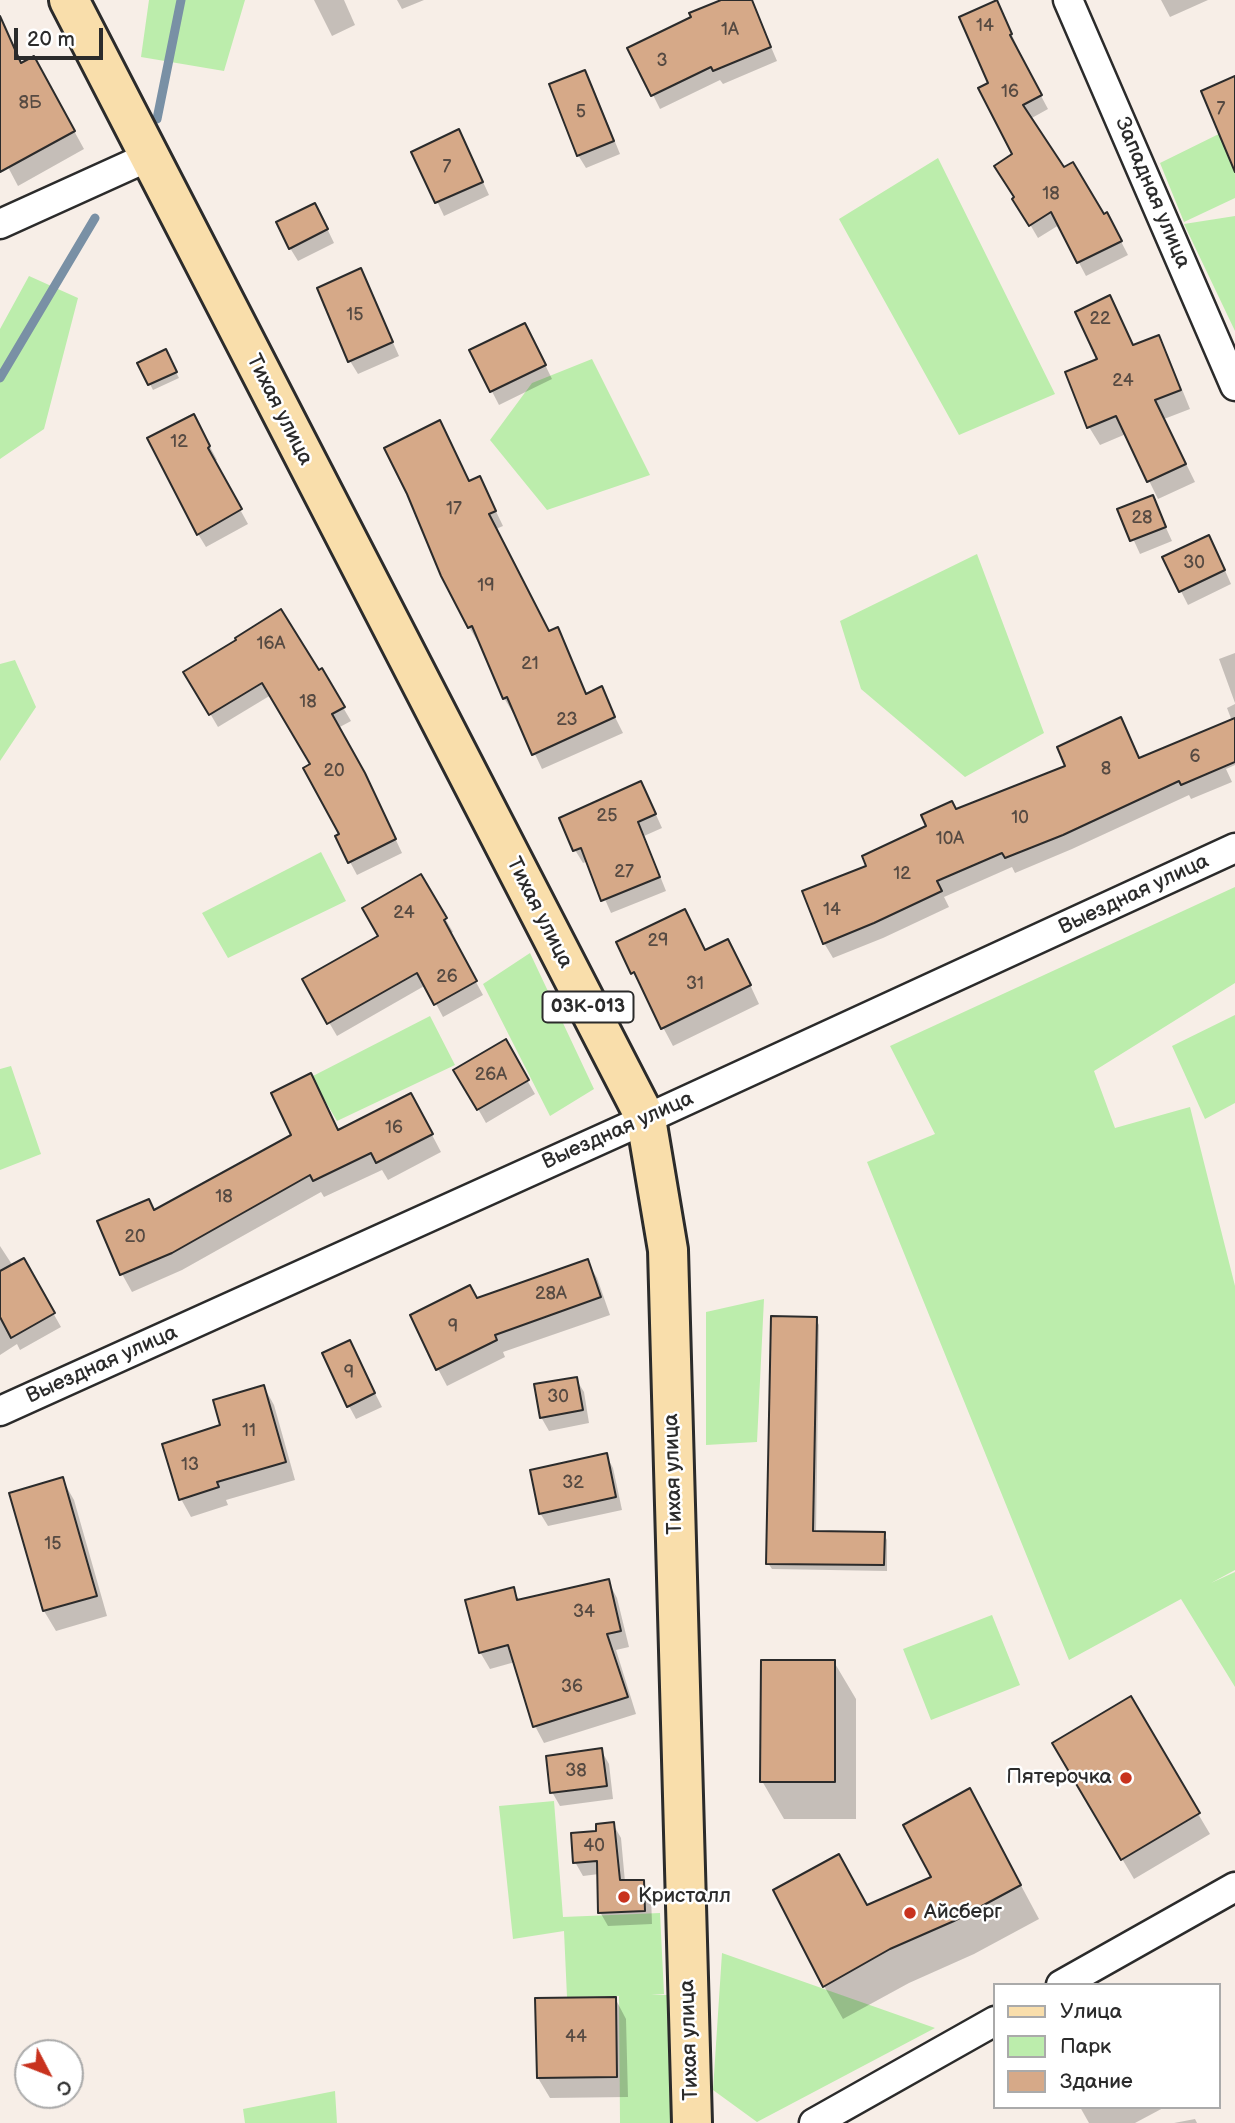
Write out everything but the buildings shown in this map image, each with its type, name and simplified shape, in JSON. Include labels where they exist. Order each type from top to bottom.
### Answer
[{"type":"main road","name":"Тихая улица","points":[[69,0],[646,1119],[668,1250],[692,2123]]},
{"type":"street","name":"Западная улица","points":[[1068,0],[1235,386]]},
{"type":"street","points":[[0,223],[148,157]]},
{"type":"street","name":"Выездная улица","points":[[0,1411],[646,1119],[1235,848]]},
{"type":"street","points":[[1065,1983],[1235,1887]]},
{"type":"street","points":[[814,2123],[993,2022]]},
{"type":"green space","points":[[149,0],[245,0],[224,71],[141,57]]},
{"type":"green space","points":[[1235,126],[1235,198],[1184,222],[1160,163]]},
{"type":"green space","points":[[938,158],[1055,394],[959,435],[839,219]]},
{"type":"green space","points":[[1235,216],[1235,331],[1184,224]]},
{"type":"green space","points":[[29,276],[78,298],[44,429],[0,459],[0,329]]},
{"type":"green space","points":[[592,359],[650,475],[547,510],[490,440],[532,383]]},
{"type":"green space","points":[[977,554],[1044,733],[965,777],[861,689],[840,621]]},
{"type":"green space","points":[[15,660],[36,707],[0,761],[0,664]]},
{"type":"green space","points":[[321,852],[346,901],[228,958],[202,913]]},
{"type":"green space","points":[[1235,887],[1235,983],[1094,1071],[1115,1128],[1190,1107],[1235,1286],[1235,1570],[1211,1583],[1235,1572],[1235,1687],[1181,1599],[1069,1660],[867,1162],[935,1134],[890,1046]]},
{"type":"green space","points":[[530,953],[594,1089],[550,1116],[483,984]]},
{"type":"green space","points":[[1235,1015],[1235,1103],[1205,1119],[1172,1046]]},
{"type":"green space","points":[[430,1016],[455,1065],[337,1121],[311,1077]]},
{"type":"green space","points":[[11,1066],[41,1154],[0,1170],[0,1069]]},
{"type":"green space","points":[[764,1299],[757,1442],[706,1445],[706,1312]]},
{"type":"green space","points":[[992,1615],[1020,1685],[931,1720],[903,1649]]},
{"type":"green space","points":[[554,1801],[563,1917],[660,1913],[664,1994],[651,1995],[674,1995],[672,2123],[620,2123],[619,1996],[567,1997],[564,1931],[513,1939],[499,1806]]},
{"type":"green space","points":[[722,1953],[935,2028],[757,2122],[713,2090]]},
{"type":"green space","points":[[335,2091],[337,2123],[245,2123],[243,2109]]},
{"type":"waterway","points":[[157,119],[181,0]]},
{"type":"waterway","points":[[0,378],[95,218]]},
{"type":"place","name":"Пятерочка","points":[[1126,1778]]},
{"type":"place","name":"Кристалл","points":[[624,1897]]},
{"type":"place","name":"Айсберг","points":[[910,1913]]}]
